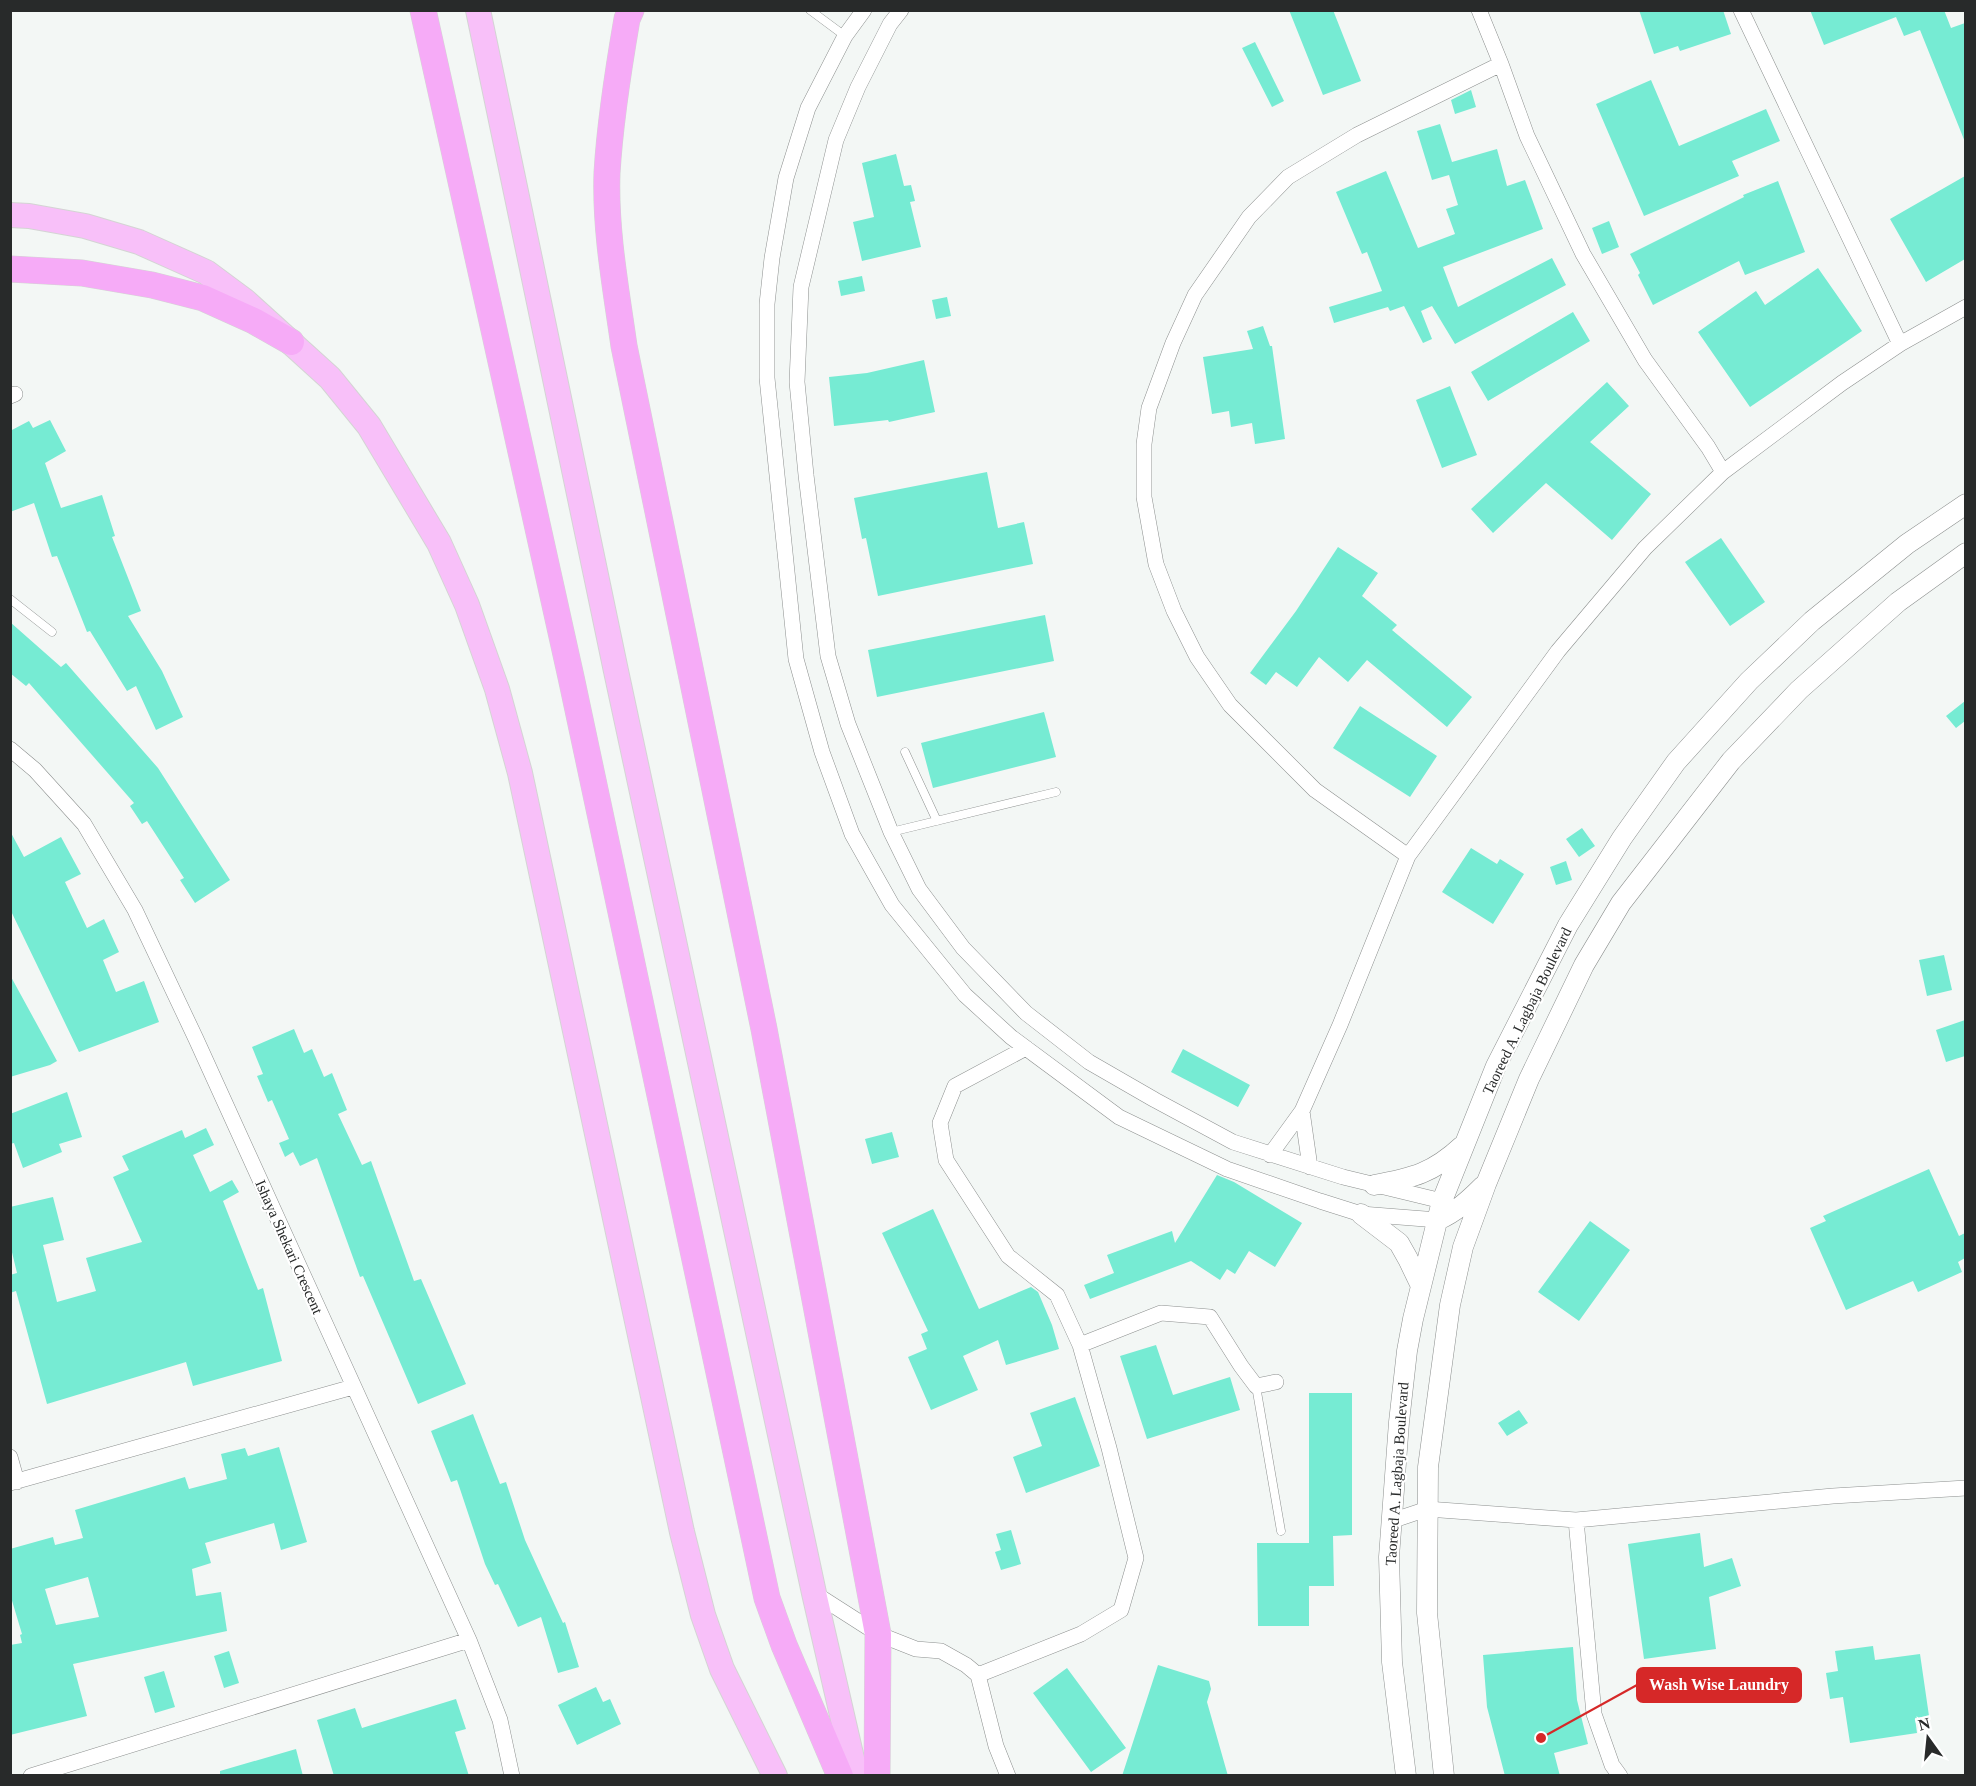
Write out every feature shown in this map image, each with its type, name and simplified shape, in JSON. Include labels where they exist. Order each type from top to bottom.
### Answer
[{"type":"highway","points":[[423,10],[573,688],[767,1598],[788,1656],[840,1776]]},
{"type":"highway","points":[[631,10],[627,19],[614,96],[607,175],[610,249],[624,346],[764,1029],[878,1634],[877,1776]]},
{"type":"highway","points":[[10,269],[82,273],[152,285],[203,298],[254,321],[291,342]]},
{"type":"main road","points":[[478,10],[616,671],[814,1593],[856,1776]]},
{"type":"main road","points":[[10,215],[85,226],[139,242],[206,272],[245,301],[330,378],[363,418],[408,488],[439,543],[467,605],[498,689],[520,773],[682,1532],[703,1615],[722,1669],[775,1776]]},
{"type":"street","points":[[864,10],[845,36],[808,108],[786,178],[772,258],[767,304],[767,378],[796,659],[822,752],[852,834],[892,905],[965,995],[1026,1048],[1119,1117],[1227,1169],[1361,1214],[1399,1243],[1421,1286]]},
{"type":"street","points":[[901,10],[890,24],[863,76],[836,140],[801,287],[797,382],[828,656],[848,724],[891,832],[919,889],[956,939],[1026,1013],[1089,1062],[1233,1142],[1374,1185],[1443,1212],[1463,1246]]},
{"type":"street","points":[[1479,10],[1527,136],[1583,254],[1645,360],[1708,447],[1723,472]]},
{"type":"street","points":[[1741,10],[1900,344]]},
{"type":"street","points":[[1408,856],[1316,790],[1230,705],[1197,657],[1174,611],[1156,564],[1144,497],[1144,444],[1149,408],[1173,344],[1195,295],[1249,217],[1288,177],[1357,135],[1501,64]]},
{"type":"street","points":[[1270,1155],[1302,1111],[1345,1014],[1408,856],[1558,651],[1645,548],[1723,472],[1842,383],[1900,344],[1965,307]]},
{"type":"street","name":"Taoreed A. Lagbaja Boulevard","points":[[1406,1776],[1392,1662],[1389,1557],[1399,1422],[1406,1363],[1421,1286],[1443,1212],[1496,1066],[1568,925],[1622,838],[1676,762],[1749,681],[1812,621],[1907,544],[1965,504]]},
{"type":"street","name":"Taoreed A. Lagbaja Boulevard","points":[[1443,1776],[1427,1613],[1428,1467],[1447,1328],[1463,1246],[1528,1079],[1584,965],[1621,903],[1731,761],[1799,690],[1898,602],[1965,553]]},
{"type":"street","name":"Ishaya Shekari Crescent","points":[[10,749],[35,770],[84,824],[135,910],[469,1640],[500,1720],[512,1776]]},
{"type":"street","points":[[978,1676],[1082,1634],[1121,1610],[1136,1558],[1109,1448],[1080,1345],[1057,1294],[1008,1256],[946,1160],[940,1123],[955,1086],[1026,1048]]},
{"type":"street","points":[[1302,1111],[1310,1167]]},
{"type":"street","points":[[1374,1185],[1409,1179],[1427,1171],[1446,1161],[1467,1142]]},
{"type":"street","points":[[1361,1214],[1443,1212],[1464,1205],[1486,1184]]},
{"type":"street","points":[[1080,1345],[1161,1313],[1210,1317],[1256,1386],[1276,1382]]},
{"type":"street","points":[[10,1457],[14,1482],[353,1387]]},
{"type":"street","points":[[1391,1521],[1427,1509],[1576,1520],[1833,1496],[1965,1488]]},
{"type":"street","points":[[1576,1520],[1594,1714],[1612,1765],[1620,1776]]},
{"type":"street","points":[[814,1593],[878,1634],[916,1649],[941,1651],[966,1665],[978,1676],[996,1746],[1008,1776]]},
{"type":"street","points":[[32,1776],[469,1640]]},
{"type":"lane","points":[[810,10],[845,36]]},
{"type":"lane","points":[[10,600],[52,632]]},
{"type":"lane","points":[[905,752],[937,821]]},
{"type":"lane","points":[[891,832],[1056,792]]},
{"type":"lane","points":[[1256,1386],[1281,1531]]},
{"type":"building","points":[[1289,10],[1333,10],[1361,81],[1323,95]]},
{"type":"building","points":[[1639,10],[1723,10],[1731,34],[1680,51],[1678,46],[1654,54]]},
{"type":"building","points":[[1810,10],[1944,10],[1951,28],[1965,23],[1965,142],[1920,30],[1904,36],[1896,17],[1824,45]]},
{"type":"building","points":[[1255,42],[1284,101],[1272,107],[1242,48]]},
{"type":"building","points":[[1651,80],[1679,146],[1766,109],[1780,141],[1732,161],[1739,176],[1644,216],[1596,104]]},
{"type":"building","points":[[1471,90],[1476,107],[1455,114],[1451,100]]},
{"type":"building","points":[[1440,124],[1452,162],[1497,149],[1507,186],[1525,180],[1543,229],[1443,267],[1458,307],[1552,258],[1566,285],[1455,344],[1432,306],[1421,311],[1432,339],[1423,343],[1404,306],[1390,311],[1388,307],[1334,323],[1329,307],[1382,291],[1367,252],[1362,254],[1336,192],[1386,171],[1418,248],[1455,234],[1446,209],[1458,205],[1449,175],[1432,180],[1417,131]]},
{"type":"building","points":[[896,154],[904,186],[911,185],[915,201],[910,202],[921,247],[862,261],[853,222],[874,217],[862,163]]},
{"type":"building","points":[[1965,176],[1965,259],[1926,282],[1890,219]]},
{"type":"building","points":[[1778,181],[1805,252],[1745,275],[1739,261],[1653,305],[1630,254],[1744,197],[1743,195]]},
{"type":"building","points":[[1609,221],[1619,247],[1602,254],[1592,228]]},
{"type":"building","points":[[1818,268],[1862,331],[1750,407],[1698,332],[1756,291],[1765,305]]},
{"type":"building","points":[[862,276],[865,291],[841,296],[838,281]]},
{"type":"building","points":[[947,297],[951,316],[936,319],[932,300]]},
{"type":"building","points":[[1573,312],[1590,341],[1488,401],[1471,372]]},
{"type":"building","points":[[1263,326],[1270,346],[1272,346],[1285,439],[1255,444],[1252,423],[1231,427],[1229,411],[1212,414],[1203,357],[1253,349],[1247,331]]},
{"type":"building","points":[[924,360],[935,412],[889,422],[888,420],[834,426],[829,377],[867,373]]},
{"type":"building","points":[[1607,382],[1629,406],[1590,442],[1651,494],[1612,540],[1546,483],[1493,533],[1471,509]]},
{"type":"building","points":[[1450,386],[1477,455],[1442,468],[1416,400]]},
{"type":"building","points":[[50,420],[66,451],[45,463],[61,508],[102,495],[115,536],[112,537],[141,611],[128,616],[162,671],[183,717],[156,730],[136,686],[127,691],[90,631],[87,632],[57,556],[52,557],[34,503],[10,512],[10,431],[29,421],[33,428]]},
{"type":"building","points":[[987,472],[998,528],[1024,522],[1033,564],[878,596],[866,538],[862,539],[854,498]]},
{"type":"building","points":[[1721,538],[1765,602],[1730,626],[1685,562]]},
{"type":"building","points":[[1338,547],[1378,573],[1362,596],[1397,625],[1392,630],[1472,697],[1447,727],[1367,660],[1348,682],[1319,657],[1297,687],[1276,672],[1266,685],[1250,673],[1296,611]]},
{"type":"building","points":[[1045,615],[1054,661],[877,697],[868,650]]},
{"type":"building","points":[[10,622],[61,667],[66,663],[158,768],[230,880],[195,903],[180,880],[184,878],[147,821],[142,824],[130,806],[134,803],[29,683],[26,686],[10,673]]},
{"type":"building","points":[[1965,701],[1965,721],[1956,728],[1946,716]]},
{"type":"building","points":[[1360,706],[1437,756],[1410,797],[1333,748]]},
{"type":"building","points":[[1044,712],[1056,757],[933,788],[921,743]]},
{"type":"building","points":[[1582,828],[1595,846],[1579,857],[1566,839]]},
{"type":"building","points":[[10,831],[24,857],[61,837],[81,874],[65,882],[87,928],[104,919],[119,952],[103,960],[116,992],[144,981],[159,1022],[79,1052],[10,909]]},
{"type":"building","points":[[1471,848],[1497,864],[1500,859],[1524,874],[1493,924],[1442,892]]},
{"type":"building","points":[[1566,861],[1572,880],[1556,885],[1550,867]]},
{"type":"building","points":[[1944,955],[1952,990],[1927,996],[1919,960]]},
{"type":"building","points":[[10,975],[57,1061],[10,1077]]},
{"type":"building","points":[[1965,1020],[1965,1056],[1946,1062],[1936,1030]]},
{"type":"building","points":[[294,1029],[304,1053],[312,1049],[324,1077],[332,1073],[347,1110],[338,1114],[362,1165],[371,1161],[414,1281],[421,1279],[466,1384],[418,1404],[363,1276],[360,1277],[317,1158],[300,1166],[293,1152],[285,1157],[279,1143],[289,1139],[272,1100],[268,1102],[257,1076],[263,1074],[252,1047]]},
{"type":"building","points":[[1183,1049],[1250,1085],[1238,1107],[1171,1072]]},
{"type":"building","points":[[67,1092],[82,1137],[59,1144],[62,1152],[23,1168],[14,1143],[10,1144],[10,1114]]},
{"type":"building","points":[[206,1128],[214,1145],[193,1155],[210,1192],[232,1180],[239,1192],[223,1201],[258,1290],[263,1288],[282,1361],[193,1386],[186,1362],[47,1404],[16,1291],[10,1293],[10,1275],[17,1273],[10,1244],[10,1207],[53,1197],[64,1240],[43,1245],[57,1302],[96,1291],[86,1258],[142,1242],[113,1177],[129,1170],[122,1156],[182,1130],[185,1138]]},
{"type":"building","points":[[892,1132],[899,1157],[872,1164],[865,1139]]},
{"type":"building","points":[[1929,1169],[1959,1236],[1965,1233],[1965,1258],[1958,1262],[1962,1272],[1918,1292],[1913,1281],[1846,1310],[1810,1228],[1826,1221],[1823,1216]]},
{"type":"building","points":[[1217,1175],[1234,1182],[1302,1223],[1275,1267],[1249,1251],[1235,1274],[1227,1269],[1220,1280],[1191,1261],[1090,1299],[1084,1285],[1114,1273],[1107,1255],[1172,1231],[1175,1243]]},
{"type":"building","points":[[933,1209],[979,1309],[1031,1287],[1038,1292],[1059,1349],[1006,1365],[998,1340],[963,1356],[978,1390],[931,1410],[908,1357],[927,1349],[921,1334],[928,1331],[882,1233]]},
{"type":"building","points":[[1590,1221],[1630,1250],[1579,1321],[1538,1292]]},
{"type":"building","points":[[1156,1345],[1173,1395],[1230,1377],[1240,1410],[1147,1439],[1120,1356]]},
{"type":"building","points":[[1309,1393],[1352,1393],[1352,1535],[1333,1536],[1334,1586],[1309,1586],[1309,1626],[1258,1626],[1257,1543],[1309,1543]]},
{"type":"building","points":[[1075,1397],[1100,1466],[1026,1493],[1013,1457],[1042,1446],[1030,1413]]},
{"type":"building","points":[[1519,1410],[1528,1423],[1507,1436],[1498,1423]]},
{"type":"building","points":[[473,1414],[500,1484],[506,1482],[525,1540],[563,1623],[565,1622],[579,1667],[558,1673],[541,1617],[518,1627],[498,1584],[495,1585],[485,1564],[457,1480],[451,1482],[431,1431]]},
{"type":"building","points":[[279,1447],[307,1542],[281,1550],[274,1523],[205,1543],[211,1563],[192,1569],[196,1596],[221,1592],[227,1631],[73,1664],[87,1716],[10,1735],[10,1645],[22,1643],[20,1635],[22,1634],[10,1594],[10,1549],[53,1537],[55,1545],[83,1538],[75,1510],[185,1477],[189,1489],[227,1479],[221,1454],[245,1448],[248,1456]],"holes":[[[88,1577],[99,1617],[56,1625],[45,1589]]]},
{"type":"building","points":[[1011,1530],[1021,1564],[1001,1570],[995,1552],[1001,1550],[996,1534]]},
{"type":"building","points":[[1700,1533],[1704,1567],[1732,1558],[1741,1586],[1709,1597],[1716,1649],[1644,1659],[1628,1544]]},
{"type":"building","points":[[1873,1646],[1875,1660],[1920,1654],[1929,1716],[1915,1718],[1917,1733],[1850,1743],[1843,1697],[1830,1699],[1826,1673],[1838,1671],[1835,1651]]},
{"type":"building","points":[[1573,1647],[1577,1700],[1588,1744],[1554,1753],[1560,1776],[1505,1776],[1487,1707],[1483,1655]]},
{"type":"building","points":[[229,1651],[239,1683],[224,1688],[214,1656]]},
{"type":"building","points":[[1158,1665],[1209,1681],[1211,1689],[1207,1702],[1228,1776],[1122,1776]]},
{"type":"building","points":[[1067,1668],[1126,1748],[1091,1772],[1033,1693]]},
{"type":"building","points":[[164,1671],[175,1707],[155,1713],[144,1677]]},
{"type":"building","points":[[596,1687],[603,1702],[610,1699],[621,1724],[577,1745],[558,1705]]},
{"type":"building","points":[[456,1699],[466,1729],[455,1732],[469,1776],[334,1776],[317,1720],[355,1708],[362,1728]]},
{"type":"building","points":[[296,1749],[303,1776],[220,1776],[220,1771]]},
{"type":"place","name":"Wash Wise Laundry","points":[[1541,1738]]}]
